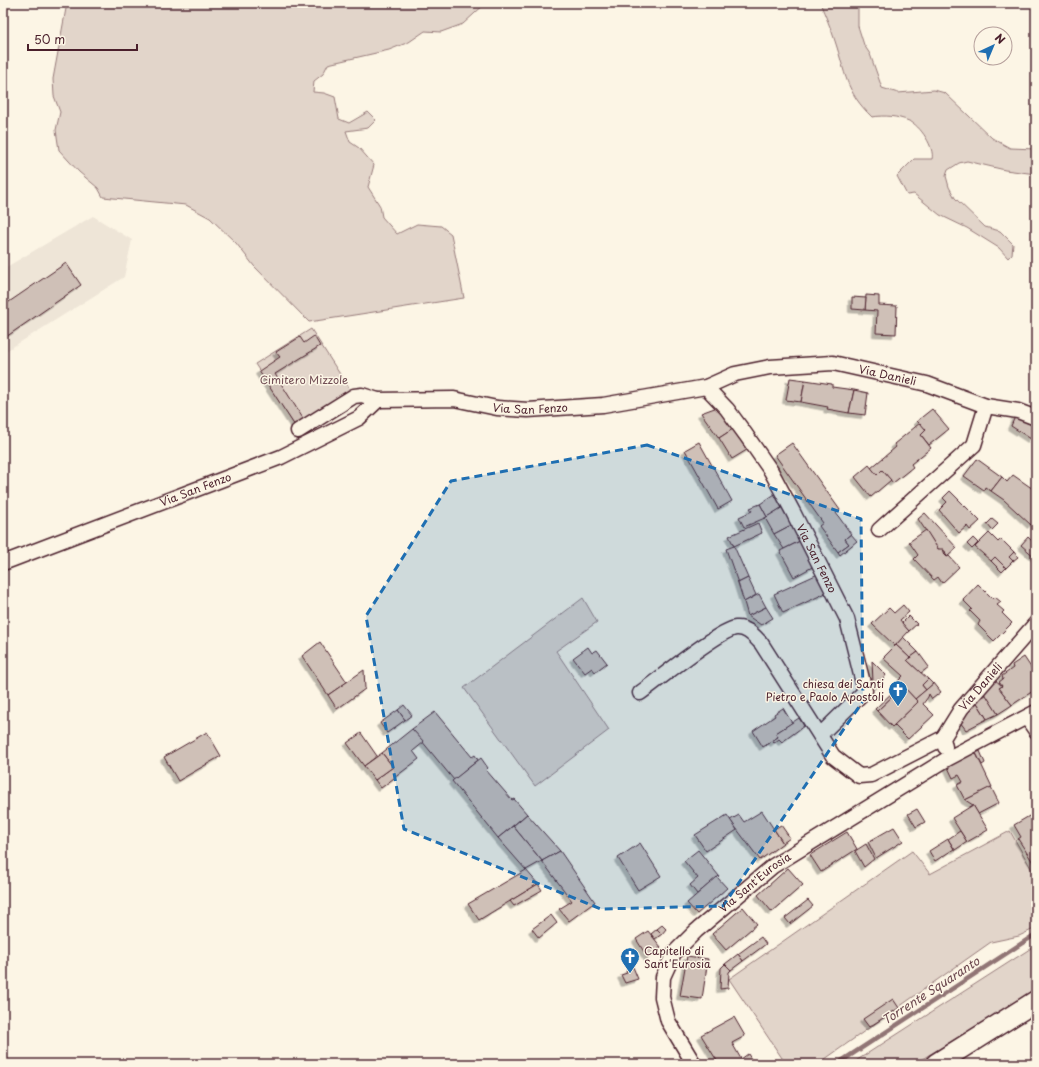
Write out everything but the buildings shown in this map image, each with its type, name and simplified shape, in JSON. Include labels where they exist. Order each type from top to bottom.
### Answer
[{"type":"street","name":"Via San Fenzo","points":[[298,431],[354,396],[362,395],[378,400],[454,400],[498,408],[528,410],[603,405],[706,387],[735,374],[770,367],[833,363]]},
{"type":"street","name":"Via Danieli","points":[[833,363],[927,384],[986,406],[1018,410],[1036,418]]},
{"type":"street","name":"Via San Fenzo","points":[[706,387],[727,409],[771,472],[847,619],[866,691],[820,735]]},
{"type":"street","name":"Via San Fenzo","points":[[3,563],[281,457],[360,418],[378,400]]},
{"type":"street","points":[[879,530],[974,445],[986,406]]},
{"type":"street","name":"Via Danieli","points":[[943,738],[961,709],[1036,623]]},
{"type":"street","points":[[640,694],[712,640],[736,628],[750,631],[761,643],[833,756],[859,776],[871,775],[943,738],[946,759]]},
{"type":"street","points":[[1032,714],[1036,731]]},
{"type":"street","name":"Via Sant'Eurosia","points":[[694,1064],[668,1021],[662,997],[663,977],[674,953],[696,931],[773,866],[946,759],[1032,714]]},
{"type":"street","points":[[936,1064],[1036,1001]]},
{"type":"highlighted area","points":[[647,445],[861,519],[863,701],[723,906],[601,909],[404,829],[366,616],[451,481]]},
{"type":"shaded area","points":[[93,216],[132,240],[124,277],[3,353],[3,269]]},
{"type":"green space","points":[[67,3],[486,3],[463,24],[441,32],[425,31],[409,42],[389,50],[328,64],[323,74],[314,81],[313,92],[324,93],[335,97],[339,119],[349,123],[368,112],[376,120],[368,128],[346,131],[350,142],[359,148],[374,165],[368,187],[380,206],[382,217],[397,234],[417,224],[441,226],[451,234],[464,298],[309,322],[254,266],[236,243],[210,218],[186,205],[103,197],[98,188],[79,172],[59,150],[56,130],[60,112],[54,96],[53,79]]},
{"type":"green space","points":[[820,3],[858,3],[858,26],[864,45],[870,54],[882,88],[898,93],[934,90],[945,93],[992,138],[1010,148],[1036,149],[1036,174],[1005,170],[967,161],[959,163],[948,170],[946,176],[949,187],[955,198],[985,227],[1000,231],[1013,244],[1012,254],[1008,258],[999,248],[967,228],[940,215],[914,194],[907,195],[897,176],[914,159],[932,159],[929,143],[918,127],[913,123],[891,116],[872,117],[863,108],[851,90]]},
{"type":"green space","name":"Cimitero Mizzole","points":[[311,329],[352,393],[295,426],[255,364]]},
{"type":"green space","points":[[583,598],[597,622],[556,651],[609,730],[535,786],[464,688]]},
{"type":"green space","points":[[1010,831],[1036,877],[1036,928],[1019,936],[991,942],[818,1064],[786,1064],[729,979],[912,851],[930,874]]},
{"type":"green space","points":[[1036,945],[1036,990],[914,1064],[851,1064]]},
{"type":"waterway","name":"Torrente Squaranto","points":[[837,1064],[1036,934]]},
{"type":"place","name":"chiesa dei Santi Pietro e Paolo Apostoli","points":[[898,707]]},
{"type":"place","name":"Capitello di Sant'Eurosia","points":[[630,974]]}]
